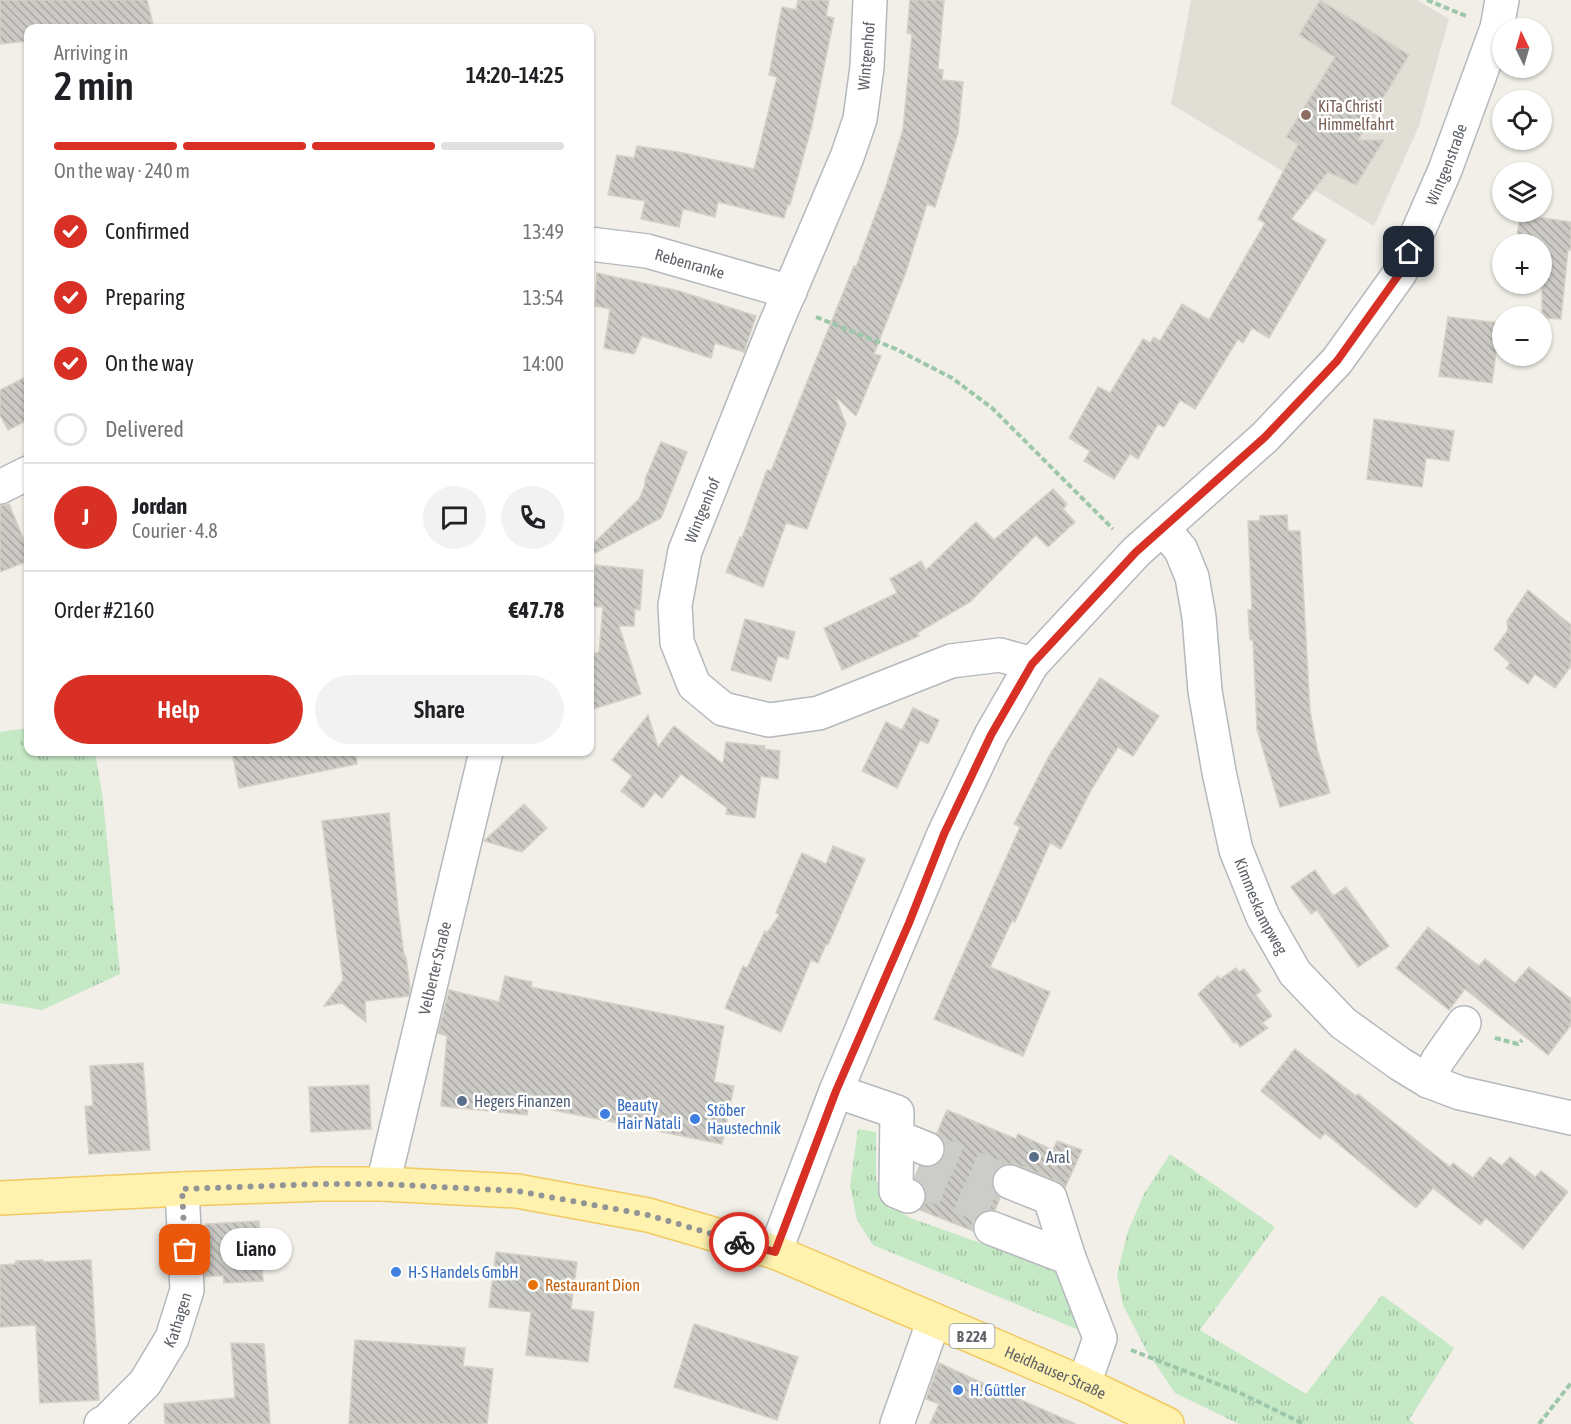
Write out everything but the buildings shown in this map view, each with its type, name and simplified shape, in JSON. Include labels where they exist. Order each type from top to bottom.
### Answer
[{"type":"main road","name":"B 224","points":[[0,1198],[320,1184],[383,1184],[517,1191],[648,1215],[775,1252]]},
{"type":"main road","name":"Heidhauser Straße","points":[[775,1252],[1084,1384],[1167,1424]]},
{"type":"street","name":"Wintgenhof","points":[[870,0],[867,67],[860,119],[847,157],[685,551],[675,605],[678,642],[694,685],[723,709],[769,720],[819,713],[951,661],[1000,655],[1032,664]]},
{"type":"street","name":"Wintgenstraße","points":[[775,1252],[836,1091],[909,923],[944,834],[991,735],[1032,664],[1136,552],[1265,437],[1337,361],[1400,273],[1445,170],[1500,14],[1523,0]]},
{"type":"street","name":"Rebenranke","points":[[594,244],[647,251],[787,300]]},
{"type":"street","points":[[0,487],[24,476]]},
{"type":"street","name":"Kimmeskampweg","points":[[1163,528],[1181,550],[1192,577],[1199,617],[1205,691],[1236,850],[1263,917],[1295,973],[1343,1023],[1428,1081],[1460,1094],[1571,1118]]},
{"type":"street","name":"Velberter Straße","points":[[383,1184],[485,756]]},
{"type":"street","points":[[1428,1081],[1438,1060],[1464,1023]]},
{"type":"street","points":[[836,1091],[897,1112],[909,1164]]},
{"type":"street","name":"Kathagen","points":[[101,1424],[107,1422],[145,1383],[172,1338],[187,1290],[182,1189]]},
{"type":"street","points":[[1063,1238],[1001,1204],[1050,1198],[1100,1338],[1084,1384]]},
{"type":"street","points":[[897,1424],[934,1320]]},
{"type":"path","points":[[787,300],[817,317],[896,349],[952,378],[992,408],[1136,552]]},
{"type":"path","points":[[1100,1338],[1238,1392],[1304,1424]]},
{"type":"path","points":[[1539,1424],[1571,1383]]},
{"type":"shaded area","name":"KiTa Christi Himmelfahrt","points":[[1191,0],[1417,0],[1449,19],[1419,126],[1374,226],[1171,104]]},
{"type":"green space","points":[[24,729],[24,756],[96,756],[103,799],[120,974],[42,1010],[0,1003],[0,732]]},
{"type":"green space","points":[[858,1129],[876,1132],[876,1180],[888,1203],[910,1218],[1060,1271],[1091,1335],[873,1245],[857,1220],[850,1186]]},
{"type":"green space","points":[[1170,1154],[1275,1227],[1200,1330],[1306,1394],[1382,1295],[1454,1348],[1409,1420],[1415,1424],[1239,1424],[1175,1393],[1146,1350],[1123,1305],[1117,1275],[1128,1231],[1144,1194]]},
{"type":"tunnel","points":[[927,1149],[1010,1182]]},
{"type":"tunnel","points":[[914,1178],[998,1212]]},
{"type":"way so far","points":[[185,1250],[182,1189],[320,1184],[383,1184],[517,1191],[648,1215],[739,1242]]},
{"type":"place","name":"KiTa Christi Himmelfahrt","points":[[1306,115]]},
{"type":"place","name":"Hegers Finanzen","points":[[462,1101]]},
{"type":"place","name":"Beauty Hair Natali","points":[[605,1114]]},
{"type":"place","name":"Stöber Haustechnik","points":[[695,1119]]},
{"type":"place","name":"Aral","points":[[1034,1157]]},
{"type":"place","name":"Liano","points":[[185,1250]]},
{"type":"place","name":"H-S Handels GmbH","points":[[396,1272]]},
{"type":"place","name":"Restaurant Dion","points":[[533,1285]]},
{"type":"place","name":"H. Güttler","points":[[958,1390]]},
{"type":"route","points":[[739,1242],[775,1252],[836,1091],[909,923],[944,834],[991,735],[1032,664],[1136,552],[1265,437],[1337,361],[1400,273],[1409,252]]}]
